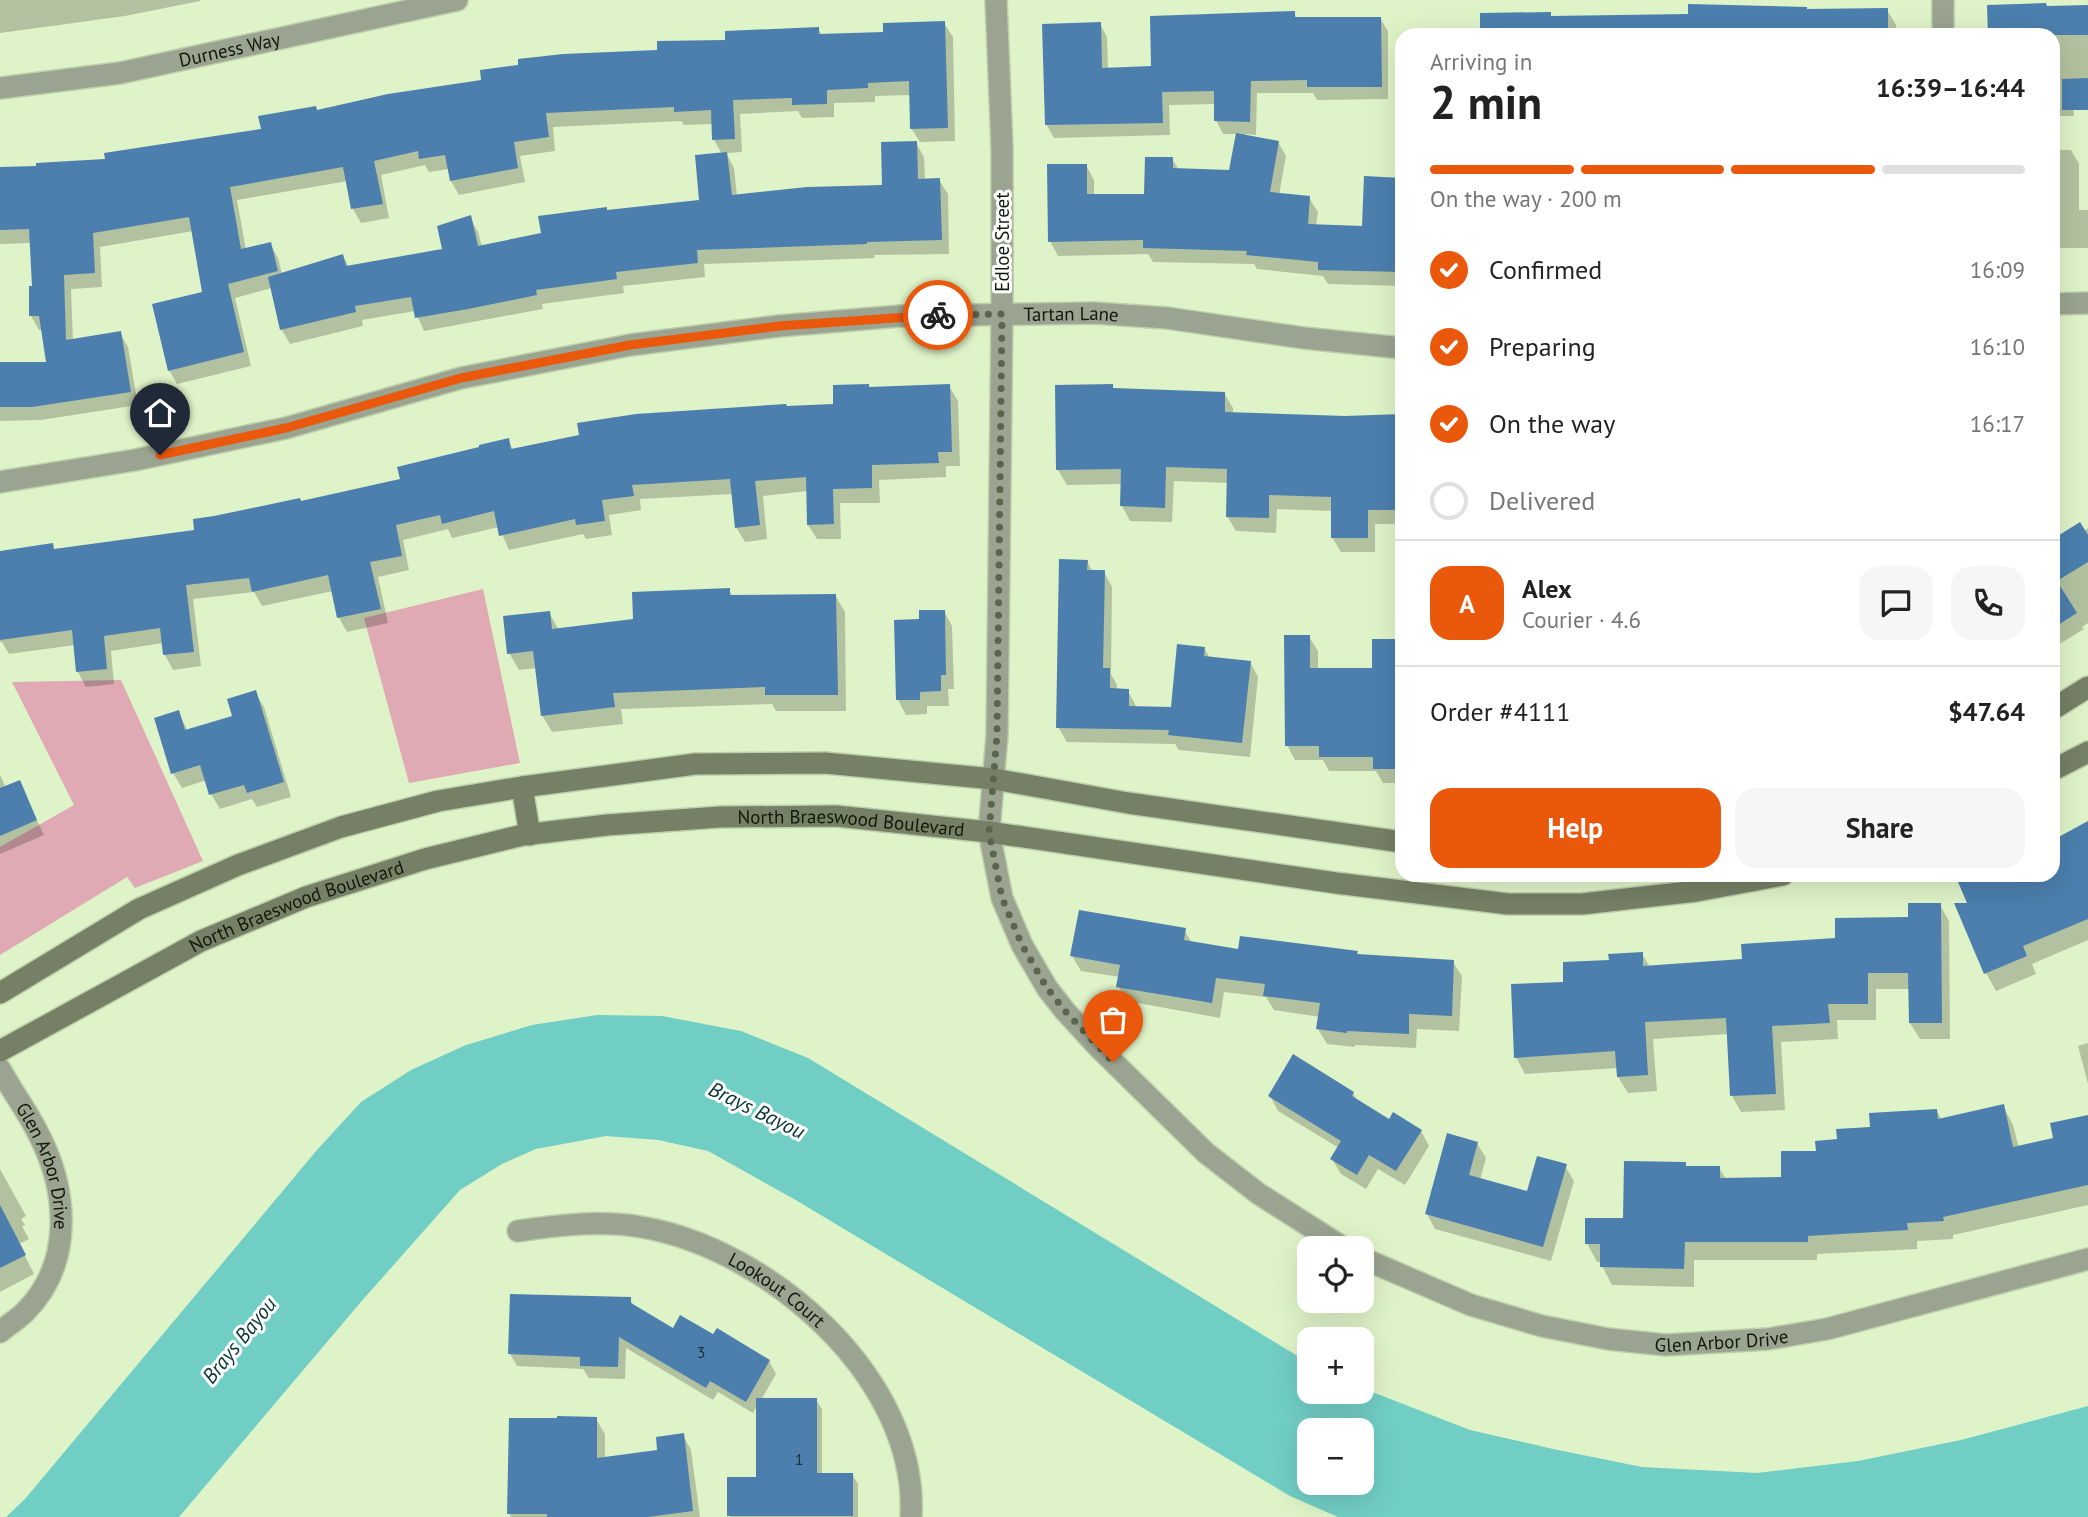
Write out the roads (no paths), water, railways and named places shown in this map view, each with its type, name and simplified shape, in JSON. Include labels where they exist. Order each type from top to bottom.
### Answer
[{"type":"main road","points":[[2060,705],[2088,687]]},
{"type":"main road","points":[[2060,766],[2088,752]]},
{"type":"main road","points":[[0,993],[139,909],[238,865],[354,824],[438,801],[695,764],[825,764],[994,779],[1141,806],[1395,841]]},
{"type":"main road","points":[[522,787],[530,835]]},
{"type":"main road","name":"North Braeswood Boulevard","points":[[0,1051],[201,941],[306,897],[425,859],[530,835],[607,825],[720,817],[836,816],[989,832],[1336,883],[1508,904],[1583,904],[1697,891],[1745,882]]},
{"type":"street","name":"Durness Way","points":[[0,88],[120,72],[457,0]]},
{"type":"street","name":"Edloe Street","points":[[994,779],[1002,314],[1002,147],[996,0]]},
{"type":"street","points":[[1942,0],[1943,28]]},
{"type":"street","points":[[2060,304],[2088,303]]},
{"type":"street","name":"Tartan Lane","points":[[0,482],[135,460],[286,428],[461,378],[630,345],[792,325],[900,316],[1094,313],[1167,318],[1395,347]]},
{"type":"street","points":[[994,779],[989,832],[1002,898],[1017,933],[1047,988],[1065,1011],[1158,1108],[1206,1153],[1258,1194],[1325,1236]]},
{"type":"street","name":"Glen Arbor Drive","points":[[0,1069],[39,1135],[54,1172],[63,1230],[56,1263],[41,1291],[26,1312],[0,1332]]},
{"type":"street","name":"Lookout Court","points":[[518,1231],[564,1224],[640,1226],[681,1237],[731,1256],[765,1278],[819,1318],[878,1394],[894,1427],[902,1453],[912,1498],[911,1517]]},
{"type":"street","name":"Glen Arbor Drive","points":[[1374,1263],[1471,1305],[1530,1322],[1608,1339],[1666,1345],[1768,1339],[1827,1329],[2088,1259]]},
{"type":"water","name":"Brays Bayou","points":[[597,1015],[662,1016],[741,1031],[808,1058],[1297,1356],[1297,1404],[1374,1404],[1374,1393],[1470,1430],[1553,1449],[1642,1467],[1757,1473],[1858,1461],[1961,1440],[2088,1406],[2088,1517],[1338,1517],[1290,1496],[794,1199],[708,1151],[658,1140],[606,1136],[536,1149],[502,1164],[460,1190],[360,1303],[179,1517],[6,1517],[25,1499],[317,1150],[361,1102],[411,1070],[466,1045],[532,1025]]}]
